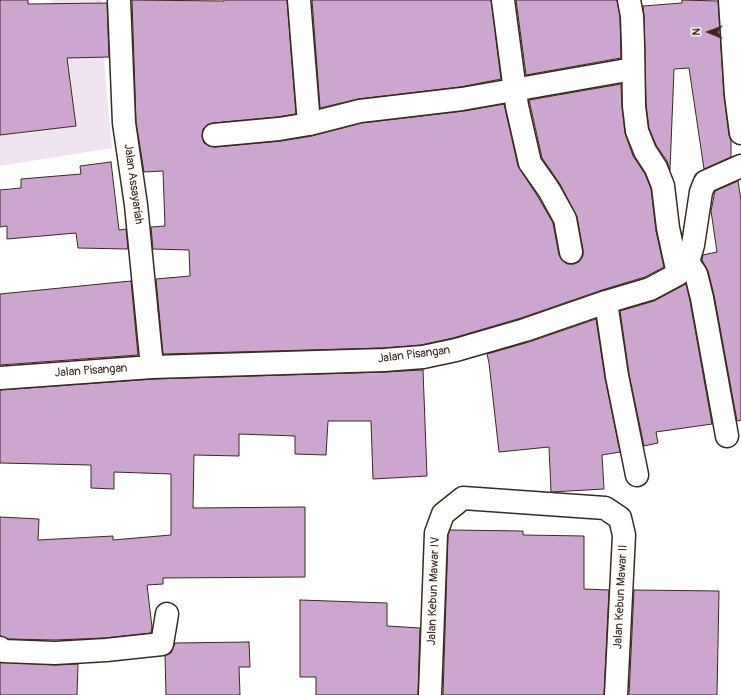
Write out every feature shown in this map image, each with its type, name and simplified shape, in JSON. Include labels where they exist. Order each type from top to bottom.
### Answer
[{"type":"street","name":"Jalan Assayariah","points":[[119,0],[124,123],[136,205],[152,367]]},
{"type":"street","points":[[299,0],[310,124]]},
{"type":"street","points":[[503,0],[514,90],[530,163],[549,190],[565,219],[571,252]]},
{"type":"street","points":[[629,0],[632,30],[634,106],[637,132],[645,151],[656,168],[663,186],[668,228],[683,268],[696,274],[702,298],[727,436]]},
{"type":"street","points":[[730,0],[736,95],[741,133]]},
{"type":"street","points":[[214,134],[279,130],[360,112],[462,100],[633,69]]},
{"type":"street","points":[[683,268],[692,245],[700,192],[706,182],[741,166]]},
{"type":"street","name":"Jalan Pisangan","points":[[0,378],[152,367],[384,360],[423,356],[456,350],[526,330],[606,302],[650,289],[683,268]]},
{"type":"street","points":[[606,302],[617,376],[637,475]]},
{"type":"street","name":"Jalan Kebun Mawar IV","points":[[430,695],[436,533],[443,514],[463,498],[605,508]]},
{"type":"street","name":"Jalan Kebun Mawar II","points":[[605,508],[620,518],[624,535],[616,695]]},
{"type":"street","points":[[0,648],[3,651],[54,653],[106,650],[162,644],[167,614]]},
{"type":"shaded area","points":[[53,0],[101,0],[105,73],[112,148],[0,166],[0,25],[39,22]]},
{"type":"building","points":[[0,0],[28,0],[28,4],[107,3],[109,57],[67,58],[76,126],[0,135]]},
{"type":"building","points":[[132,0],[287,0],[296,114],[213,123],[207,125],[203,129],[202,137],[204,143],[209,146],[215,147],[281,141],[312,136],[362,123],[464,111],[504,104],[518,166],[553,223],[559,255],[567,264],[579,262],[583,256],[577,217],[560,184],[542,158],[529,100],[621,84],[625,133],[633,156],[645,174],[651,189],[656,231],[664,267],[645,277],[521,318],[453,338],[421,345],[383,348],[163,354],[156,279],[190,276],[189,250],[153,249],[151,227],[165,226],[163,171],[144,172],[136,122]]},
{"type":"building","points":[[312,0],[491,0],[501,79],[460,87],[358,99],[320,108]]},
{"type":"building","points":[[516,0],[617,0],[620,17],[621,58],[526,75]]},
{"type":"building","points":[[682,0],[718,1],[724,96],[731,141],[731,157],[704,169],[689,68],[674,69],[670,170],[667,161],[656,145],[649,128],[646,105],[643,6],[682,3]]},
{"type":"building","points":[[111,162],[119,230],[126,229],[128,249],[78,248],[76,233],[7,239],[7,226],[0,227],[0,190],[21,188],[21,179],[81,174],[80,166]]},
{"type":"building","points":[[738,181],[741,200],[741,420],[737,421],[714,295],[708,271],[702,260],[703,255],[717,252],[711,211],[715,191]]},
{"type":"building","points":[[131,281],[138,355],[0,365],[0,294]]},
{"type":"building","points":[[686,284],[712,424],[656,432],[658,443],[644,446],[629,374],[620,311],[654,301]]},
{"type":"building","points":[[596,319],[605,378],[620,452],[602,455],[604,489],[551,492],[549,447],[499,452],[487,354],[529,342]]},
{"type":"building","points":[[423,370],[427,476],[373,479],[371,421],[328,421],[326,455],[295,454],[295,436],[239,434],[239,456],[194,455],[193,508],[305,507],[305,577],[163,578],[163,584],[147,585],[152,627],[151,633],[105,638],[55,640],[8,639],[0,636],[0,517],[39,519],[38,540],[113,536],[113,540],[171,535],[171,474],[114,472],[114,489],[91,488],[91,465],[0,463],[0,390],[153,379]]},
{"type":"building","points":[[450,530],[523,531],[523,535],[584,536],[584,589],[609,590],[604,695],[443,695],[448,535]]},
{"type":"building","points":[[634,590],[719,591],[717,695],[629,695]]},
{"type":"building","points":[[300,600],[387,603],[387,626],[420,628],[418,695],[316,695],[316,677],[300,677]]},
{"type":"building","points":[[249,642],[250,667],[239,667],[240,695],[166,695],[165,656],[171,653],[175,643]]},
{"type":"building","points":[[0,662],[55,665],[78,664],[77,695],[0,695]]}]
